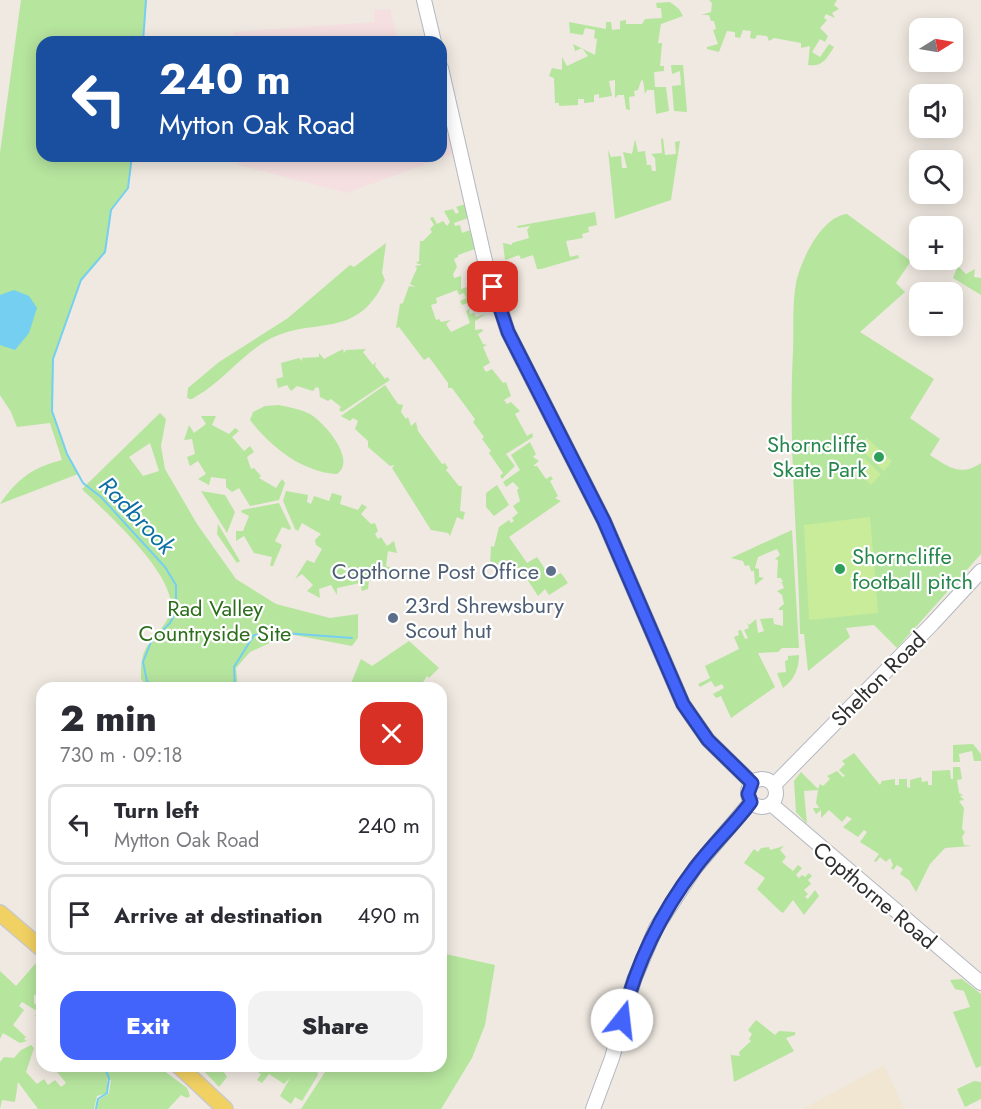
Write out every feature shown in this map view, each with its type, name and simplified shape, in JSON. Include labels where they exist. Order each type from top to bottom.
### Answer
[{"type":"main road","points":[[424,0],[433,36]]},
{"type":"main road","points":[[447,94],[485,261],[508,332],[604,521],[683,704],[708,740],[752,783]]},
{"type":"main road","name":"Shelton Road","points":[[774,785],[981,571]]},
{"type":"main road","points":[[766,779],[774,785],[776,795],[771,804],[763,807],[751,802],[748,794],[752,783],[766,779]]},
{"type":"main road","points":[[593,1109],[612,1058],[630,990],[656,928],[695,868],[751,802]]},
{"type":"main road","name":"Copthorne Road","points":[[771,804],[981,983]]},
{"type":"main road","points":[[0,913],[36,944]]},
{"type":"main road","points":[[185,1072],[225,1109]]},
{"type":"shaded area","points":[[390,9],[397,36],[234,36],[234,32],[375,22],[374,10]]},
{"type":"shaded area","points":[[447,130],[453,154],[447,156]]},
{"type":"shaded area","points":[[238,162],[431,162],[347,193],[238,165]]},
{"type":"shaded area","points":[[884,1065],[904,1109],[803,1109]]},
{"type":"green space","points":[[21,0],[146,0],[143,36],[36,36],[36,162],[131,162],[128,188],[111,210],[105,252],[81,280],[53,359],[52,411],[67,454],[78,474],[0,504],[26,475],[62,460],[50,423],[17,427],[0,395],[0,153]]},
{"type":"green space","points":[[709,0],[837,0],[834,5],[839,9],[832,13],[835,18],[826,14],[824,18],[827,20],[820,28],[828,36],[825,42],[820,39],[812,52],[820,57],[829,44],[834,47],[821,63],[808,65],[810,46],[801,48],[801,43],[774,38],[769,41],[767,36],[757,35],[755,39],[750,38],[751,31],[743,30],[740,38],[735,37],[735,32],[727,31],[719,52],[707,49],[707,47],[718,44],[713,30],[716,29],[714,21],[711,21],[709,15],[701,15],[711,12],[712,3]]},
{"type":"green space","points":[[670,2],[679,9],[683,16],[661,24],[658,43],[662,43],[660,66],[664,66],[664,71],[654,72],[655,87],[666,87],[669,111],[656,114],[654,90],[647,90],[645,94],[643,80],[638,90],[634,91],[635,96],[629,97],[630,110],[626,109],[624,95],[618,95],[615,98],[615,80],[609,81],[612,96],[599,98],[599,94],[594,95],[594,102],[584,103],[584,99],[578,99],[578,105],[559,106],[559,103],[555,103],[554,78],[549,76],[552,68],[562,70],[562,57],[567,66],[588,56],[583,49],[595,55],[597,39],[594,38],[595,30],[585,28],[583,35],[570,33],[569,22],[606,29],[606,22],[611,22],[612,30],[620,29],[620,21],[626,20],[626,24],[642,24],[645,19],[662,18],[661,8],[657,8],[656,3]]},
{"type":"green space","points":[[573,44],[581,48],[575,51]]},
{"type":"green space","points":[[671,65],[683,65],[687,112],[674,111],[672,86],[681,85],[680,71],[672,74]]},
{"type":"green space","points":[[663,138],[665,155],[676,154],[675,142],[680,141],[671,200],[615,219],[608,150],[611,157],[621,156],[622,168],[627,168],[623,152],[632,154],[635,139],[638,152],[645,151],[647,165],[651,165],[652,171],[656,171],[655,158],[651,154],[662,153],[661,139]]},
{"type":"green space","points":[[465,204],[468,218],[454,223],[455,226],[460,225],[462,233],[470,230],[475,249],[458,255],[454,259],[457,267],[453,274],[454,278],[461,276],[461,289],[467,287],[471,300],[481,299],[462,305],[460,301],[466,298],[464,293],[459,295],[457,290],[436,298],[437,303],[431,305],[436,320],[439,319],[441,322],[451,320],[446,324],[451,332],[470,323],[466,311],[473,307],[469,310],[470,314],[474,313],[476,317],[486,314],[475,321],[475,330],[482,329],[483,331],[478,334],[483,344],[487,345],[483,347],[490,363],[483,367],[486,372],[492,369],[503,383],[506,382],[511,396],[504,400],[507,404],[511,402],[520,411],[515,414],[527,436],[532,433],[533,437],[506,454],[515,466],[502,479],[500,476],[503,473],[489,453],[491,451],[482,439],[484,437],[473,422],[475,419],[452,388],[448,388],[448,383],[429,357],[424,360],[399,327],[396,328],[400,304],[403,303],[409,286],[416,287],[410,284],[417,268],[415,266],[422,265],[416,263],[419,261],[420,241],[432,232],[430,229],[434,225],[430,218],[433,217],[437,224],[443,221],[447,226],[450,222],[444,211],[453,209],[456,214],[459,212],[456,207]]},
{"type":"green space","points":[[595,212],[597,225],[588,227],[589,232],[582,234],[583,238],[566,241],[570,257],[578,255],[579,258],[541,269],[537,269],[533,255],[521,259],[519,255],[505,260],[503,243],[512,245],[512,243],[529,238],[527,230],[530,226],[518,228],[517,226]]},
{"type":"green space","points":[[847,214],[909,260],[909,264],[896,283],[905,292],[860,332],[934,379],[910,418],[940,439],[930,455],[961,470],[981,463],[981,554],[897,648],[874,625],[846,628],[850,637],[808,671],[804,634],[800,634],[792,457],[794,300],[796,283],[807,252],[821,231],[838,217]]},
{"type":"green space","points":[[386,243],[382,273],[385,280],[374,299],[361,312],[347,320],[285,333],[268,340],[249,353],[205,391],[193,399],[187,398],[188,388],[219,362],[288,318],[350,265],[354,267]]},
{"type":"green space","points":[[975,269],[974,277],[981,278],[981,295],[963,282],[953,278],[956,270],[962,270],[966,274]]},
{"type":"green space","points":[[343,349],[344,353],[346,350],[366,349],[363,352],[373,365],[376,362],[375,366],[385,379],[387,377],[390,380],[342,412],[339,410],[341,407],[331,399],[328,401],[320,397],[319,388],[316,387],[313,391],[297,386],[291,391],[287,385],[278,388],[276,379],[283,377],[281,363],[299,358],[302,361],[302,358],[319,357],[319,353],[324,359]]},
{"type":"green space","points":[[385,385],[398,404],[403,405],[401,412],[406,419],[408,417],[411,426],[416,422],[418,431],[442,464],[445,463],[448,468],[446,470],[459,486],[462,486],[460,511],[465,512],[463,520],[457,517],[450,536],[448,533],[431,530],[392,468],[395,465],[390,466],[368,447],[368,441],[355,429],[358,421],[353,418],[350,421],[341,416]]},
{"type":"green space","points":[[278,405],[310,414],[330,433],[337,442],[343,460],[342,468],[337,474],[312,469],[288,456],[268,440],[250,420],[253,412],[265,406]]},
{"type":"green space","name":"Rad Valley Countryside Site","points":[[160,413],[166,419],[161,446],[165,469],[197,524],[236,579],[276,604],[330,618],[358,614],[358,638],[352,646],[289,634],[250,652],[236,668],[237,682],[144,682],[141,679],[141,667],[145,650],[168,618],[171,604],[166,587],[156,568],[125,531],[82,489]],"holes":[[[150,443],[159,471],[143,476],[129,457]]]},
{"type":"green space","points":[[201,416],[216,416],[212,425],[229,434],[235,428],[239,431],[232,437],[244,451],[250,446],[254,452],[247,457],[251,469],[254,468],[261,476],[259,478],[276,488],[282,479],[285,483],[279,500],[250,506],[239,488],[232,492],[226,487],[226,479],[211,477],[209,485],[198,479],[206,474],[198,461],[190,466],[187,457],[195,454],[192,439],[184,440],[189,425],[194,433],[206,424]]},
{"type":"green space","name":"Shorncliffe Skate Park","points":[[867,438],[892,461],[884,471],[858,447]]},
{"type":"green space","points":[[530,442],[536,454],[533,457],[539,461],[533,466],[537,466],[546,479],[551,476],[553,479],[550,481],[558,496],[555,498],[561,501],[509,537],[527,563],[537,557],[551,578],[561,573],[568,583],[549,595],[545,589],[538,596],[520,568],[490,566],[491,546],[494,547],[499,527],[509,520],[511,523],[514,521],[512,518],[518,513],[513,506],[520,501],[517,490],[519,488],[513,482],[506,487],[503,482],[520,470],[511,455]]},
{"type":"green space","points":[[864,458],[881,474],[871,485],[855,469]]},
{"type":"green space","points":[[497,485],[509,505],[494,516],[486,507],[486,493]]},
{"type":"green space","points":[[201,491],[225,495],[235,512],[227,533]]},
{"type":"green space","points":[[286,491],[308,495],[307,502],[311,504],[314,496],[329,501],[332,493],[342,496],[340,504],[358,510],[362,504],[367,507],[361,514],[371,524],[375,523],[378,531],[375,534],[378,539],[381,537],[387,546],[394,541],[397,553],[388,551],[386,566],[394,569],[392,574],[384,570],[369,579],[368,589],[362,591],[360,583],[337,588],[337,595],[331,585],[319,589],[320,598],[307,591],[313,585],[302,574],[295,579],[307,560],[314,563],[322,549],[316,545],[315,540],[321,534],[302,523],[298,531],[295,529],[283,501]]},
{"type":"green space","points":[[279,503],[291,528],[290,530],[282,527],[275,541],[282,545],[273,566],[270,566],[272,557],[254,553],[244,536],[236,541],[236,531],[243,531],[249,516],[241,512],[242,510]]},
{"type":"green space","name":"Shorncliffe football pitch","points":[[870,517],[878,613],[809,620],[804,525]]},
{"type":"green space","points":[[218,524],[240,561],[237,563],[217,534]]},
{"type":"green space","points":[[792,530],[799,648],[782,648],[778,652],[758,653],[775,687],[731,718],[721,696],[716,698],[713,694],[724,688],[722,684],[715,687],[711,681],[700,687],[698,684],[710,678],[705,666],[739,649],[734,637],[739,635],[738,631],[741,630],[745,639],[748,638],[744,630],[749,628],[747,623],[749,625],[756,619],[758,633],[764,631],[760,619],[773,618],[774,624],[783,626],[783,610],[779,608],[784,604],[782,595],[777,591],[784,588],[782,583],[779,583],[783,582],[781,578],[777,578],[778,560],[775,559],[780,555],[777,549],[758,557],[755,568],[759,569],[759,577],[764,578],[755,585],[754,571],[751,571],[749,565],[745,566],[743,561],[731,558]]},
{"type":"green space","points":[[409,641],[439,668],[429,678],[427,676],[423,682],[351,682],[361,659],[372,666]]},
{"type":"green space","points":[[799,655],[795,674],[783,688],[777,673],[786,672],[785,661],[788,660],[788,656]]},
{"type":"green space","points":[[973,744],[981,754],[981,761],[974,761],[972,751],[959,754],[960,762],[953,762],[953,745]]},
{"type":"green space","points":[[854,753],[880,785],[882,781],[895,779],[895,785],[899,785],[899,779],[907,779],[907,787],[910,788],[910,780],[921,777],[922,782],[928,781],[928,785],[932,785],[932,771],[950,770],[951,779],[953,779],[953,767],[960,767],[962,779],[957,780],[959,793],[963,795],[960,796],[964,800],[959,801],[964,808],[962,829],[965,832],[962,837],[964,845],[971,846],[945,848],[930,864],[916,892],[909,880],[900,874],[903,869],[897,865],[893,870],[891,868],[893,865],[890,858],[886,862],[880,857],[876,862],[874,861],[879,854],[860,842],[867,832],[864,830],[858,837],[843,827],[852,819],[847,816],[842,822],[829,810],[821,818],[821,810],[816,814],[813,808],[819,808],[816,803],[818,790],[804,791],[807,824],[796,812],[794,781],[801,772],[818,789],[820,784],[823,786],[830,779],[827,776],[837,771],[843,777],[845,776],[839,770],[845,764],[842,761]]},
{"type":"green space","points":[[784,846],[780,850],[786,857],[782,862],[793,871],[798,865],[802,868],[796,875],[799,878],[809,873],[812,876],[808,880],[811,884],[804,890],[808,894],[805,897],[808,899],[815,890],[819,896],[804,915],[793,900],[783,913],[780,911],[757,889],[765,878],[744,863],[754,849],[758,852],[761,848],[769,847],[770,850]]},
{"type":"green space","points":[[447,954],[495,965],[485,1025],[472,1058],[441,1109],[301,1109],[325,1072],[447,1072]]},
{"type":"green space","points":[[36,963],[34,1003],[36,1010],[22,1002],[19,1006],[24,1010],[13,1025],[26,1037],[24,1039],[27,1041],[20,1043],[3,1033],[0,1039],[0,971],[16,986]]},
{"type":"green space","points":[[962,979],[981,994],[981,1066],[976,1068],[953,1012],[970,1007],[964,991],[955,989],[950,980]]},
{"type":"green space","points":[[756,1020],[775,1035],[779,1031],[795,1032],[795,1035],[786,1038],[794,1051],[734,1082],[730,1049],[731,1055],[740,1056],[739,1052],[751,1041],[749,1039],[752,1034],[748,1030]]},
{"type":"green space","points":[[31,1045],[34,1048],[26,1072],[37,1084],[44,1079],[48,1085],[55,1080],[61,1087],[66,1083],[57,1072],[166,1072],[187,1088],[190,1096],[187,1098],[181,1095],[168,1109],[97,1109],[99,1100],[109,1093],[111,1080],[107,1079],[107,1093],[97,1096],[94,1109],[38,1109],[18,1082],[15,1102],[2,1100],[0,1109],[0,1062],[4,1057],[14,1058],[21,1050]]},
{"type":"green space","points":[[205,1072],[224,1072],[227,1077],[219,1087]]},
{"type":"green space","points":[[258,1072],[318,1072],[318,1075],[302,1101],[295,1097],[291,1104],[280,1096],[290,1078],[284,1084],[269,1074],[262,1083],[257,1080],[261,1074]]},
{"type":"green space","points":[[974,1081],[981,1082],[981,1099],[965,1107],[957,1089]]},
{"type":"water","points":[[14,290],[29,296],[37,308],[29,333],[15,350],[0,345],[0,295]]},
{"type":"waterway","name":"Radbrook","points":[[143,36],[146,0]]},
{"type":"waterway","name":"Radbrook","points":[[131,162],[128,188],[111,210],[105,252],[81,280],[53,359],[52,411],[67,454],[83,483],[101,497],[165,567],[176,585],[176,611],[170,623],[151,642],[143,662],[148,682]]},
{"type":"waterway","points":[[235,682],[234,667],[254,635],[284,633],[352,638]]},
{"type":"waterway","name":"Radbrook","points":[[96,1109],[98,1099],[107,1093],[109,1078],[106,1072]]},
{"type":"place","name":"Shorncliffe Skate Park","points":[[879,457]]},
{"type":"place","name":"Shorncliffe football pitch","points":[[840,569]]},
{"type":"place","name":"Copthorne Post Office","points":[[551,571]]},
{"type":"place","name":"23rd Shrewsbury Scout hut","points":[[393,618]]},
{"type":"route","points":[[493,287],[508,332],[571,452],[604,521],[677,693],[689,715],[708,740],[752,783],[748,794],[751,802],[695,868],[656,928],[640,963],[622,1020]]}]
